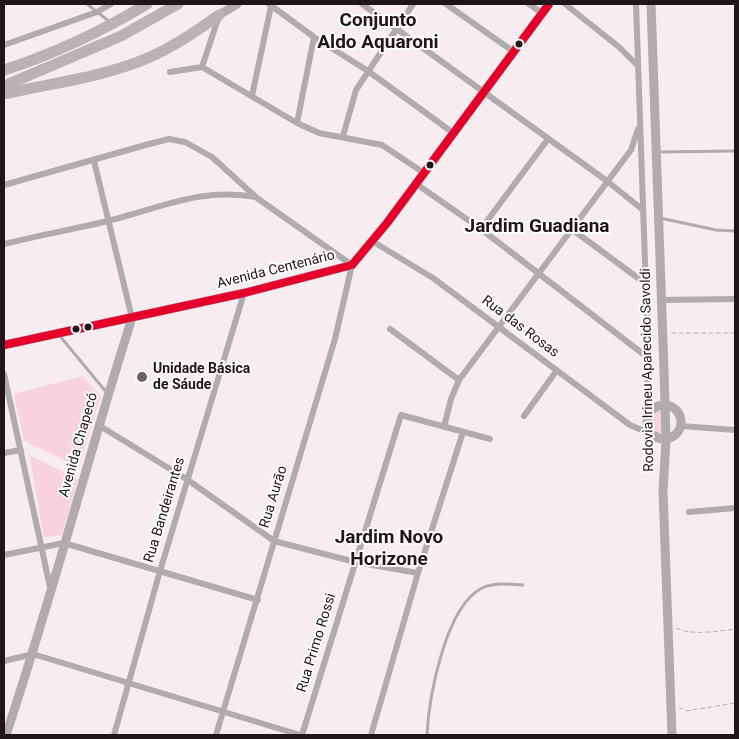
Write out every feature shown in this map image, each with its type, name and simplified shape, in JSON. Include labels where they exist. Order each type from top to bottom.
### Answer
[{"type":"highway","points":[[4,70],[41,57],[113,24],[147,4]]},
{"type":"highway","points":[[4,86],[121,36],[178,4]]},
{"type":"highway","points":[[4,94],[123,67],[195,33],[220,15]]},
{"type":"street","points":[[4,45],[97,12],[111,4]]},
{"type":"street","points":[[202,68],[220,15],[238,4]]},
{"type":"street","points":[[362,4],[548,138],[643,210]]},
{"type":"street","points":[[342,136],[352,98],[396,28],[414,4]]},
{"type":"street","points":[[446,4],[514,52]]},
{"type":"street","points":[[530,4],[542,13]]},
{"type":"street","name":"Avenida Centenário","points":[[4,345],[244,293],[352,265],[424,173],[452,132],[484,93],[549,4]]},
{"type":"street","points":[[565,4],[619,46],[638,66]]},
{"type":"street","points":[[636,4],[646,284],[648,415],[646,425],[655,438],[666,440],[675,435],[681,426],[681,420],[675,409],[664,405],[654,407],[648,415]]},
{"type":"street","name":"Rodovia Irineu Aparecido Savoldi","points":[[651,4],[666,440],[663,491],[672,735]]},
{"type":"street","points":[[252,96],[270,5],[314,37],[368,71],[452,132]]},
{"type":"street","points":[[297,123],[314,37]]},
{"type":"street","points":[[170,72],[202,68],[297,123],[319,133],[382,145],[424,173]]},
{"type":"street","points":[[490,439],[444,427],[451,399],[459,380],[631,150],[640,116]]},
{"type":"street","points":[[481,228],[548,138]]},
{"type":"street","points":[[4,185],[170,139],[185,142],[212,157],[257,198],[352,265]]},
{"type":"street","points":[[94,161],[132,318]]},
{"type":"street","points":[[416,183],[481,228],[647,357]]},
{"type":"street","points":[[4,244],[109,221],[163,205],[211,194],[234,193],[257,198]]},
{"type":"street","points":[[572,230],[646,284]]},
{"type":"street","name":"Rua das Rosas","points":[[372,241],[433,278],[630,425],[651,434]]},
{"type":"street","name":"Rua Aurão","points":[[216,735],[335,339],[352,265]]},
{"type":"street","name":"Rua Bandeirantes","points":[[114,735],[160,571],[244,293]]},
{"type":"street","points":[[661,300],[735,299]]},
{"type":"street","name":"Avenida Chapecó","points":[[6,735],[33,654],[50,587],[132,318]]},
{"type":"street","points":[[390,329],[459,380]]},
{"type":"street","points":[[524,416],[557,370]]},
{"type":"street","points":[[4,374],[50,587]]},
{"type":"street","name":"Rua Primo Rossi","points":[[301,735],[400,416],[444,427]]},
{"type":"street","points":[[100,426],[188,480],[274,541],[355,562],[418,573]]},
{"type":"street","points":[[681,426],[735,430]]},
{"type":"street","points":[[371,735],[418,573],[463,432]]},
{"type":"street","points":[[4,453],[20,450]]},
{"type":"street","points":[[689,512],[735,508]]},
{"type":"street","points":[[4,555],[64,543],[258,600]]},
{"type":"street","points":[[4,661],[33,654],[301,735]]},
{"type":"lane","points":[[87,4],[113,24]]},
{"type":"lane","points":[[657,152],[735,151]]},
{"type":"lane","points":[[659,217],[716,230],[735,231]]},
{"type":"lane","points":[[58,334],[108,394]]},
{"type":"lane","points":[[426,735],[428,714],[444,644],[457,616],[481,588],[499,583],[524,585]]},
{"type":"path","points":[[662,333],[735,333]]},
{"type":"path","points":[[668,624],[679,630],[689,631],[718,632],[735,629]]},
{"type":"path","points":[[671,700],[686,711],[735,703]]},
{"type":"shaded area","points":[[83,376],[101,396],[79,467],[24,441],[14,394]]},
{"type":"shaded area","points":[[661,407],[662,439],[652,434],[649,426],[651,414]]},
{"type":"shaded area","points":[[29,455],[78,479],[62,535],[44,537]]},
{"type":"transit line","points":[[4,345],[244,293],[352,265],[387,223],[549,4]]},
{"type":"place","name":"Unidade Básica de Sáude","points":[[142,377]]},
{"type":"district","name":"Conjunto Aldo Aquaroni","points":[[378,32]]},
{"type":"district","name":"Jardim Guadiana","points":[[537,227]]},
{"type":"district","name":"Jardim Novo Horizone","points":[[389,549]]}]
